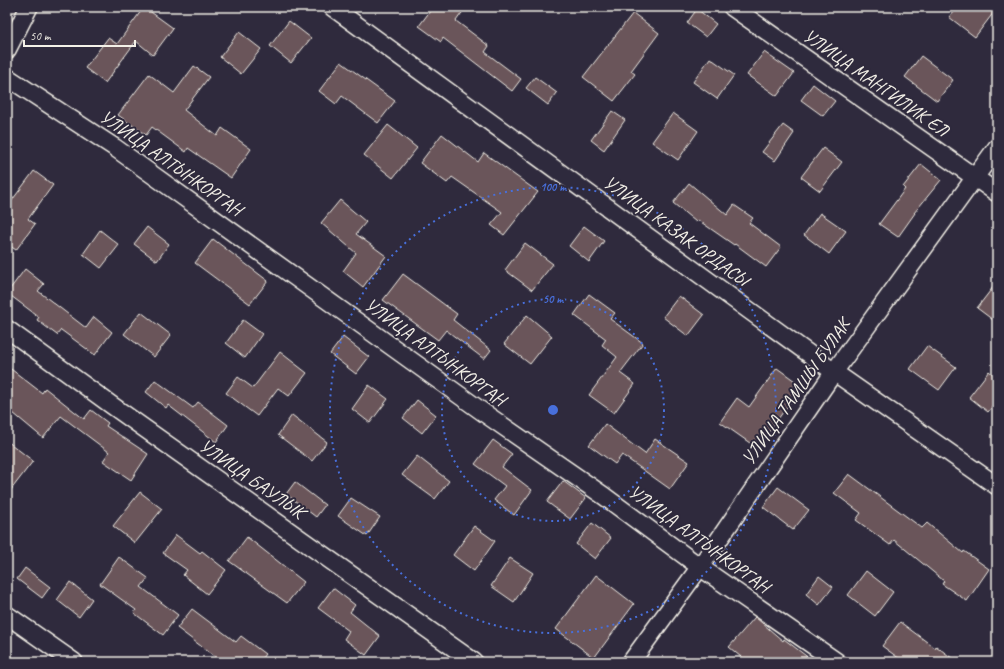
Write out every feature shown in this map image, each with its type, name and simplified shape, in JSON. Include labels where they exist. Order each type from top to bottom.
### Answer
[{"type":"street","points":[[7,50],[29,7]]},
{"type":"street","name":"УЛИЦА КАЗАК ОРДАСЫ","points":[[332,7],[834,372],[997,486]]},
{"type":"street","name":"УЛИЦА МАНГИЛИК ЕЛ","points":[[732,7],[997,193]]},
{"type":"street","name":"УЛИЦА АЛТЫНКОРГАН","points":[[7,77],[114,148],[487,415],[604,496],[700,567],[837,662]]},
{"type":"street","name":"УЛИЦА ТАМШЫ БУЛАК","points":[[631,662],[700,567],[834,372],[997,147]]},
{"type":"street","name":"УЛИЦА БАУЛЫК","points":[[7,329],[110,404],[474,662]]},
{"type":"street","points":[[7,615],[74,662]]},
{"type":"building","points":[[144,7],[173,28],[153,55],[136,41],[105,83],[85,68],[108,38],[117,44]]},
{"type":"building","points":[[433,7],[466,7],[456,21],[489,46],[485,52],[521,79],[512,91],[443,38],[441,42],[419,26]]},
{"type":"building","points":[[957,7],[988,7],[994,12],[975,37],[949,17]]},
{"type":"building","points":[[697,9],[716,24],[706,37],[687,23]]},
{"type":"building","points":[[633,13],[659,33],[631,71],[635,74],[614,101],[583,77]]},
{"type":"building","points":[[289,21],[311,38],[291,63],[270,46]]},
{"type":"building","points":[[239,32],[261,49],[241,74],[220,57]]},
{"type":"building","points":[[764,52],[794,73],[777,96],[747,75]]},
{"type":"building","points":[[921,56],[953,80],[937,101],[905,77]]},
{"type":"building","points":[[710,58],[734,75],[717,99],[693,82]]},
{"type":"building","points":[[341,62],[395,101],[378,123],[342,96],[336,104],[319,91]]},
{"type":"building","points":[[194,66],[209,77],[184,110],[217,136],[222,128],[251,149],[231,178],[188,148],[186,152],[152,127],[146,135],[118,115],[149,74],[174,93]]},
{"type":"building","points":[[535,77],[557,93],[548,105],[526,88]]},
{"type":"building","points":[[813,84],[835,101],[823,116],[801,100]]},
{"type":"building","points":[[612,111],[625,120],[604,150],[591,140]]},
{"type":"building","points":[[673,113],[698,131],[678,160],[652,142]]},
{"type":"building","points":[[388,125],[417,148],[393,178],[364,155]]},
{"type":"building","points":[[783,125],[794,133],[775,161],[762,152]]},
{"type":"building","points":[[442,134],[478,162],[484,153],[538,192],[504,235],[491,225],[502,212],[452,177],[447,183],[420,163]]},
{"type":"building","points":[[823,148],[842,162],[820,191],[801,177]]},
{"type":"building","points":[[921,164],[941,180],[914,213],[898,237],[879,224],[905,189],[903,187]]},
{"type":"building","points":[[34,171],[53,185],[28,219],[35,224],[16,250],[7,244],[7,207]]},
{"type":"building","points":[[689,183],[727,215],[734,205],[753,218],[749,223],[781,247],[766,267],[735,244],[734,245],[698,220],[696,222],[673,203]]},
{"type":"building","points":[[340,200],[366,222],[356,234],[386,256],[363,287],[343,271],[356,253],[321,223]]},
{"type":"building","points":[[820,213],[846,231],[829,254],[804,235]]},
{"type":"building","points":[[584,226],[604,241],[589,262],[569,246]]},
{"type":"building","points":[[147,227],[169,244],[157,261],[134,244]]},
{"type":"building","points":[[100,230],[119,245],[101,268],[83,254]]},
{"type":"building","points":[[213,239],[268,281],[250,304],[195,263]]},
{"type":"building","points":[[525,243],[553,264],[532,290],[505,270]]},
{"type":"building","points":[[25,269],[44,284],[38,291],[86,328],[94,317],[112,332],[95,355],[61,330],[57,335],[37,320],[39,317],[7,293]]},
{"type":"building","points":[[403,274],[457,314],[453,320],[491,350],[484,359],[446,330],[438,340],[383,300]]},
{"type":"building","points":[[997,282],[997,323],[977,308]]},
{"type":"building","points":[[589,294],[615,313],[610,319],[643,343],[620,373],[635,384],[614,413],[589,395],[617,357],[602,345],[606,339],[574,315]]},
{"type":"building","points":[[679,296],[704,315],[688,336],[663,317]]},
{"type":"building","points":[[141,312],[171,335],[154,357],[124,334]]},
{"type":"building","points":[[527,315],[552,336],[530,364],[504,344]]},
{"type":"building","points":[[243,320],[262,334],[245,358],[226,343]]},
{"type":"building","points":[[343,337],[369,357],[356,374],[330,354]]},
{"type":"building","points":[[927,346],[956,367],[939,390],[910,369]]},
{"type":"building","points":[[280,352],[307,373],[289,396],[278,388],[257,416],[226,393],[238,377],[253,388]]},
{"type":"building","points":[[7,366],[42,393],[45,388],[84,419],[91,410],[108,423],[106,426],[148,454],[131,480],[103,461],[109,452],[61,416],[43,438],[7,408]]},
{"type":"building","points":[[777,368],[802,386],[757,448],[720,422],[737,398],[749,407]]},
{"type":"building","points":[[989,371],[997,378],[997,401],[988,412],[969,397]]},
{"type":"building","points":[[155,380],[193,408],[198,402],[228,425],[216,442],[168,405],[166,408],[146,392]]},
{"type":"building","points":[[369,385],[388,399],[370,423],[352,409]]},
{"type":"building","points":[[417,400],[436,415],[422,433],[403,418]]},
{"type":"building","points":[[292,415],[327,442],[312,461],[278,435]]},
{"type":"building","points":[[605,424],[645,454],[655,439],[689,462],[670,489],[622,455],[615,464],[589,445]]},
{"type":"building","points":[[493,440],[512,454],[502,467],[532,490],[514,515],[494,500],[505,486],[475,464]]},
{"type":"building","points":[[7,441],[33,461],[7,495]]},
{"type":"building","points":[[417,456],[449,481],[435,499],[402,475]]},
{"type":"building","points":[[849,474],[922,528],[927,523],[963,553],[964,551],[989,569],[967,601],[942,584],[944,581],[894,540],[890,545],[856,520],[861,513],[834,493]]},
{"type":"building","points":[[563,481],[586,498],[570,519],[547,502]]},
{"type":"building","points":[[295,482],[325,505],[316,517],[286,494]]},
{"type":"building","points":[[778,487],[809,510],[793,530],[763,507]]},
{"type":"building","points":[[140,492],[162,509],[135,543],[113,526]]},
{"type":"building","points":[[351,498],[380,517],[367,536],[338,516]]},
{"type":"building","points":[[592,523],[611,538],[595,559],[576,544]]},
{"type":"building","points":[[474,526],[495,541],[474,571],[453,555]]},
{"type":"building","points":[[176,535],[200,553],[202,551],[226,570],[207,594],[183,575],[187,570],[163,553]]},
{"type":"building","points":[[247,537],[304,582],[287,603],[229,561]]},
{"type":"building","points":[[119,557],[148,578],[141,587],[178,615],[163,635],[134,613],[136,610],[100,584]]},
{"type":"building","points":[[510,558],[533,573],[514,602],[491,586]]},
{"type":"building","points":[[25,568],[50,587],[42,598],[17,579]]},
{"type":"building","points":[[866,571],[893,592],[875,616],[848,595]]},
{"type":"building","points":[[596,575],[634,604],[594,658],[556,629]]},
{"type":"building","points":[[819,576],[833,587],[819,605],[806,594]]},
{"type":"building","points":[[70,582],[92,599],[79,617],[57,600]]},
{"type":"building","points":[[333,588],[355,605],[350,612],[380,636],[366,655],[344,639],[349,631],[318,608]]},
{"type":"building","points":[[192,609],[236,642],[241,636],[265,654],[259,662],[222,662],[177,628]]},
{"type":"building","points":[[755,617],[783,641],[784,639],[814,662],[747,662],[729,647]]},
{"type":"building","points":[[900,622],[957,662],[904,662],[882,646]]}]
